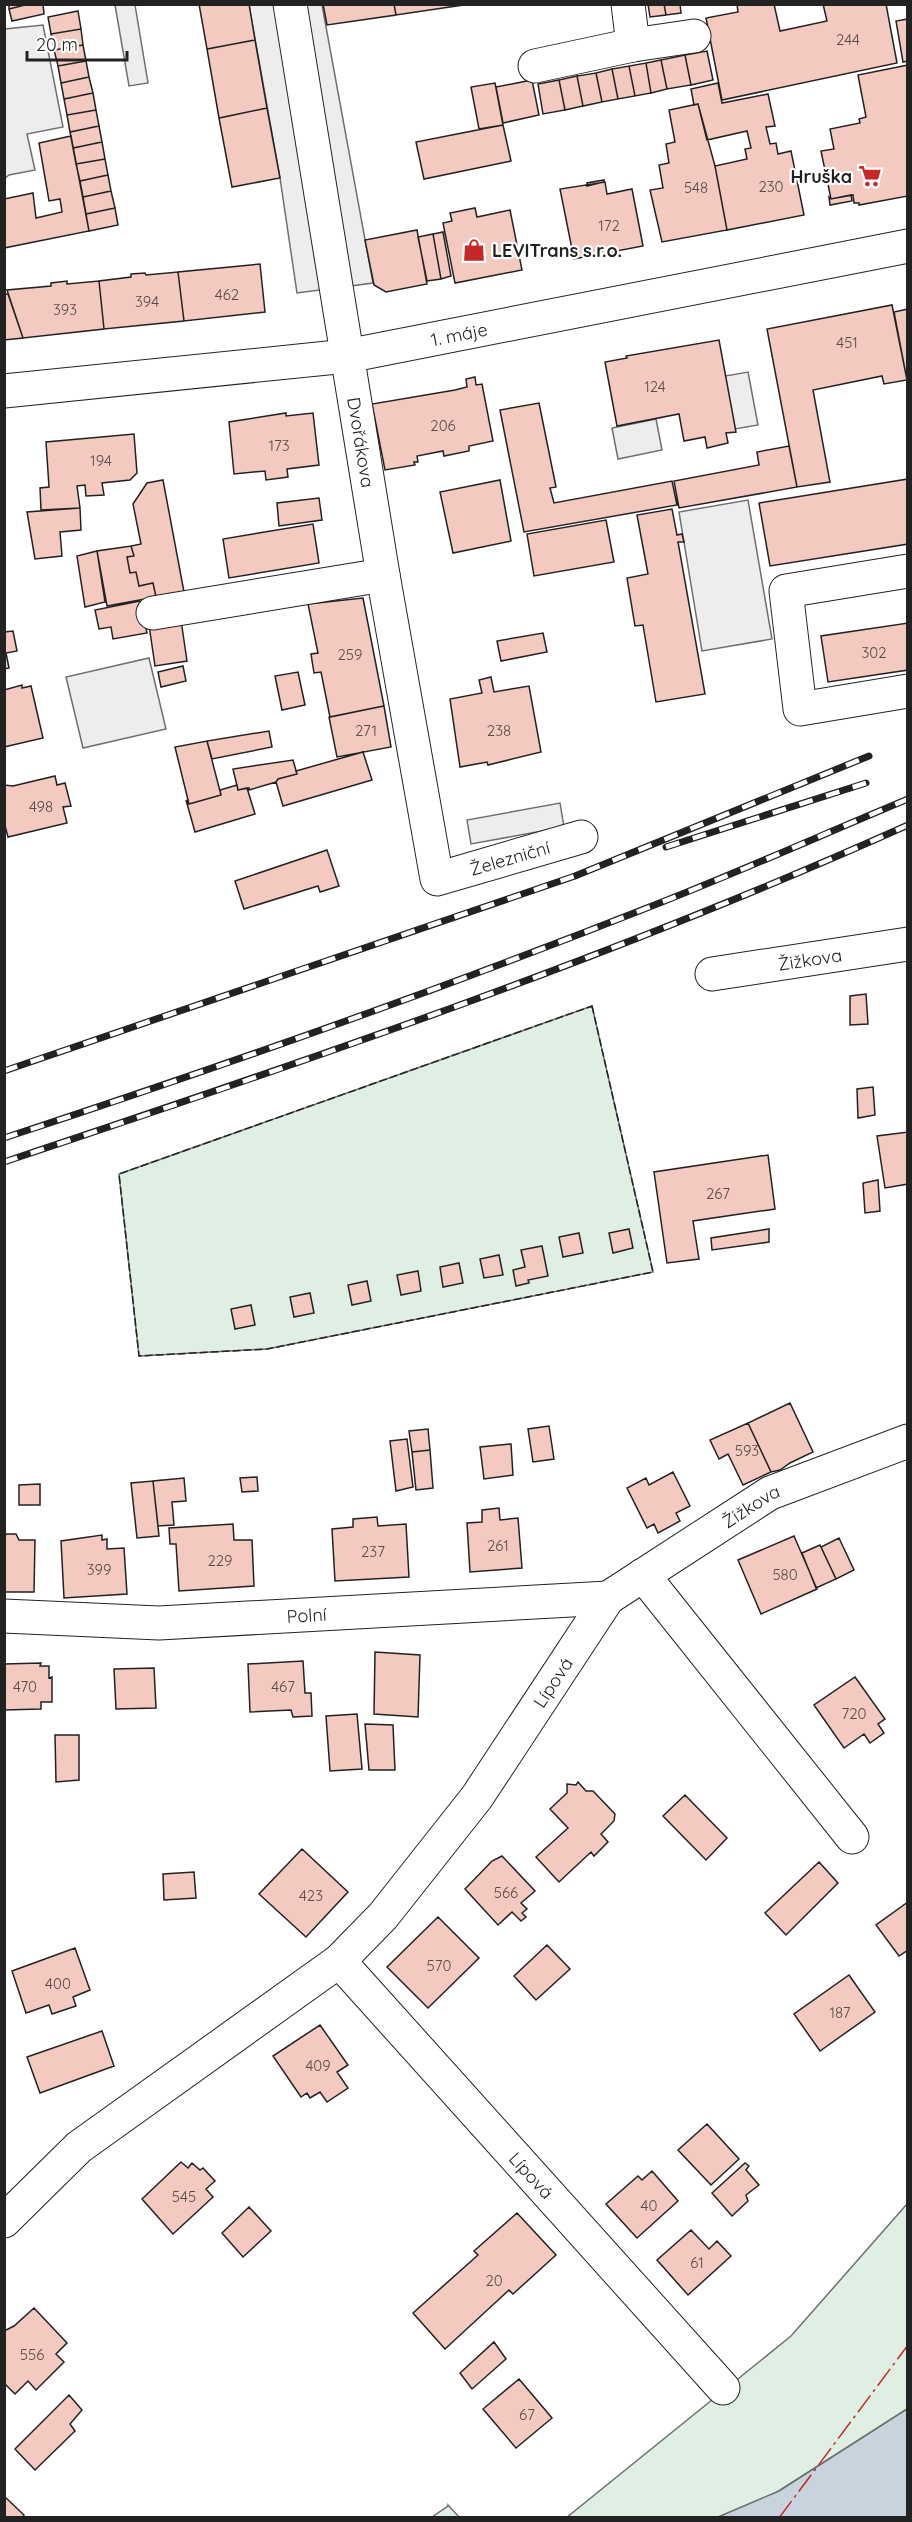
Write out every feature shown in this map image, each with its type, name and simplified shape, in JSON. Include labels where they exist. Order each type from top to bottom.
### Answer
[{"type":"street","name":"Dvořákova","points":[[290,4],[382,575],[437,879]]},
{"type":"street","points":[[628,4],[633,45]]},
{"type":"street","points":[[535,66],[633,45],[694,36]]},
{"type":"street","name":"1. máje","points":[[4,391],[348,356],[908,246]]},
{"type":"street","points":[[908,571],[786,591],[800,709],[908,691]]},
{"type":"street","points":[[153,613],[382,575]]},
{"type":"street","name":"Železniční","points":[[437,879],[581,837]]},
{"type":"street","name":"Žižkova","points":[[712,974],[908,944]]},
{"type":"street","name":"Žižkova","points":[[608,1598],[770,1493],[908,1441]]},
{"type":"street","points":[[643,1575],[852,1837]]},
{"type":"street","name":"Polní","points":[[4,1616],[159,1623],[608,1598]]},
{"type":"street","name":"Lípová","points":[[4,2221],[79,2147],[339,1961],[383,1916],[477,1797],[608,1598]]},
{"type":"street","name":"Lípová","points":[[339,1961],[723,2388]]},
{"type":"green space","points":[[592,1006],[653,1272],[267,1349],[139,1356],[119,1174]]},
{"type":"green space","points":[[907,2204],[907,2409],[760,2503],[725,2517],[566,2518],[791,2336]]},
{"type":"green space","points":[[448,2506],[459,2517],[432,2517]]},
{"type":"shaded area","points":[[115,5],[135,5],[148,83],[129,86]]},
{"type":"shaded area","points":[[249,5],[322,5],[373,283],[297,293],[280,178]]},
{"type":"shaded area","points":[[43,25],[63,127],[27,134],[35,170],[9,175],[5,178],[5,29]]},
{"type":"shaded area","points":[[748,372],[758,425],[735,429],[725,376]]},
{"type":"shaded area","points":[[656,419],[662,450],[618,459],[612,428]]},
{"type":"shaded area","points":[[748,500],[772,639],[702,651],[679,512]]},
{"type":"shaded area","points":[[149,658],[166,729],[83,748],[66,677]]},
{"type":"shaded area","points":[[560,803],[564,827],[471,844],[467,820]]},
{"type":"shaded area","points":[[907,2409],[907,2517],[718,2517],[779,2491]]},
{"type":"building","points":[[9,4],[29,4],[9,9]]},
{"type":"building","points":[[29,4],[43,4],[44,14],[12,21],[9,9]]},
{"type":"building","points":[[199,4],[249,4],[255,40],[207,49]]},
{"type":"building","points":[[323,4],[394,4],[396,15],[327,25]]},
{"type":"building","points":[[394,4],[463,4],[463,5],[396,15]]},
{"type":"building","points":[[648,4],[664,4],[666,15],[650,17]]},
{"type":"building","points":[[664,4],[680,4],[681,13],[666,15]]},
{"type":"building","points":[[737,4],[774,4],[780,31],[827,21],[823,4],[886,4],[897,63],[722,100],[706,18],[738,12]]},
{"type":"building","points":[[78,11],[81,29],[51,34],[48,17]]},
{"type":"building","points":[[908,19],[908,61],[903,62],[896,21]]},
{"type":"building","points":[[81,29],[83,45],[54,50],[51,34]]},
{"type":"building","points":[[255,40],[267,108],[219,118],[207,49]]},
{"type":"building","points":[[83,45],[86,61],[58,66],[54,50]]},
{"type":"building","points":[[707,51],[713,80],[691,85],[685,55]]},
{"type":"building","points":[[685,55],[691,85],[667,89],[661,60]]},
{"type":"building","points":[[661,60],[667,89],[651,93],[646,63]]},
{"type":"building","points":[[86,61],[89,77],[61,83],[58,66]]},
{"type":"building","points":[[646,63],[651,93],[635,96],[629,66]]},
{"type":"building","points":[[908,65],[908,196],[859,205],[859,203],[854,203],[853,195],[831,199],[821,151],[834,149],[830,129],[860,123],[859,119],[866,117],[858,75]]},
{"type":"building","points":[[629,66],[635,96],[618,99],[612,69]]},
{"type":"building","points":[[612,69],[618,99],[602,102],[596,73]]},
{"type":"building","points":[[596,73],[602,102],[583,106],[577,76]]},
{"type":"building","points":[[577,76],[583,106],[565,110],[559,80]]},
{"type":"building","points":[[89,77],[93,93],[64,99],[61,83]]},
{"type":"building","points":[[532,80],[539,115],[503,123],[496,87]]},
{"type":"building","points":[[559,80],[565,110],[543,114],[538,84]]},
{"type":"building","points":[[495,83],[503,125],[479,129],[471,87]]},
{"type":"building","points":[[718,83],[722,103],[768,94],[775,126],[766,127],[770,144],[776,143],[778,154],[791,151],[804,215],[727,230],[715,166],[747,159],[745,149],[751,148],[747,131],[707,140],[698,104],[694,105],[691,89]]},
{"type":"building","points":[[93,93],[96,110],[67,115],[64,99]]},
{"type":"building","points":[[698,104],[715,166],[727,230],[662,242],[650,190],[663,188],[659,165],[669,163],[666,144],[675,142],[669,110]]},
{"type":"building","points":[[267,108],[280,178],[232,187],[219,118]]},
{"type":"building","points":[[96,110],[99,126],[70,132],[67,115]]},
{"type":"building","points":[[503,125],[511,161],[424,179],[416,142]]},
{"type":"building","points":[[99,126],[102,142],[73,148],[70,132]]},
{"type":"building","points":[[71,136],[89,231],[4,248],[4,199],[33,193],[36,218],[62,212],[60,199],[49,201],[39,143]]},
{"type":"building","points":[[102,142],[105,159],[76,164],[73,148]]},
{"type":"building","points":[[105,159],[108,175],[80,181],[76,164]]},
{"type":"building","points":[[108,175],[111,191],[83,197],[80,181]]},
{"type":"building","points":[[604,180],[604,182],[587,186],[587,183]]},
{"type":"building","points":[[605,182],[607,194],[632,189],[643,246],[574,259],[560,189]]},
{"type":"building","points":[[111,191],[115,208],[86,214],[83,197]]},
{"type":"building","points":[[851,195],[852,201],[830,205],[829,197],[831,199]]},
{"type":"building","points":[[115,208],[118,225],[89,231],[86,214]]},
{"type":"building","points":[[475,208],[477,217],[510,210],[522,270],[455,283],[443,223],[452,221],[450,213]]},
{"type":"building","points":[[417,230],[427,284],[386,292],[374,285],[365,240]]},
{"type":"building","points":[[443,232],[451,276],[441,279],[433,234]]},
{"type":"building","points":[[433,234],[441,279],[427,281],[418,237]]},
{"type":"building","points":[[260,264],[265,312],[184,321],[178,272]]},
{"type":"building","points":[[178,272],[184,321],[104,329],[99,281],[131,277],[131,274]]},
{"type":"building","points":[[67,281],[67,284],[99,281],[104,329],[23,338],[7,290],[51,286],[51,283]]},
{"type":"building","points":[[4,294],[8,294],[23,338],[4,340]]},
{"type":"building","points":[[892,305],[907,380],[884,384],[882,376],[813,390],[830,482],[797,487],[767,329]]},
{"type":"building","points":[[908,309],[908,375],[906,375],[894,312]]},
{"type":"building","points":[[719,340],[736,432],[726,433],[728,443],[707,448],[705,437],[684,441],[679,414],[617,426],[605,362],[627,358],[626,356]]},
{"type":"building","points":[[475,377],[476,385],[482,384],[493,441],[469,446],[469,451],[444,456],[443,451],[417,456],[418,462],[414,462],[415,465],[385,470],[372,404],[467,387],[466,379]]},
{"type":"building","points":[[539,403],[556,487],[550,488],[554,503],[672,481],[677,505],[524,532],[500,410]]},
{"type":"building","points":[[286,413],[286,416],[313,413],[319,465],[287,469],[288,477],[266,480],[265,471],[234,474],[229,422]]},
{"type":"building","points":[[134,434],[137,473],[130,480],[102,483],[104,495],[86,496],[85,485],[77,486],[80,508],[41,510],[40,488],[49,487],[46,442]]},
{"type":"building","points":[[789,446],[797,487],[679,508],[674,481],[759,465],[757,452]]},
{"type":"building","points":[[908,479],[908,544],[770,566],[759,503]]},
{"type":"building","points":[[163,480],[184,592],[156,597],[153,583],[139,586],[136,572],[130,573],[127,557],[134,556],[131,546],[141,544],[133,504],[147,483]]},
{"type":"building","points":[[500,480],[511,541],[453,553],[440,492]]},
{"type":"building","points":[[319,498],[322,520],[279,526],[277,503]]},
{"type":"building","points":[[80,508],[81,530],[60,532],[62,556],[35,559],[27,512]]},
{"type":"building","points":[[672,509],[677,535],[682,534],[684,542],[678,542],[705,694],[656,702],[643,625],[635,626],[627,578],[648,574],[637,515]]},
{"type":"building","points":[[606,520],[614,562],[534,576],[527,534]]},
{"type":"building","points":[[313,524],[319,563],[229,578],[223,539]]},
{"type":"building","points":[[131,546],[134,556],[127,557],[130,573],[136,572],[139,586],[153,583],[156,597],[107,606],[97,551]]},
{"type":"building","points":[[97,551],[105,602],[85,607],[77,556]]},
{"type":"building","points":[[363,598],[384,706],[330,717],[321,672],[314,673],[311,654],[318,653],[308,604]]},
{"type":"building","points":[[140,601],[147,633],[113,639],[111,627],[99,629],[95,610]]},
{"type":"building","points":[[181,620],[187,661],[155,666],[149,625]]},
{"type":"building","points":[[908,623],[908,670],[828,682],[821,636]]},
{"type":"building","points":[[13,631],[17,651],[6,653],[9,668],[4,669],[4,632]]},
{"type":"building","points":[[543,633],[547,652],[501,661],[497,641]]},
{"type":"building","points":[[183,666],[186,681],[161,687],[158,672]]},
{"type":"building","points":[[298,672],[305,705],[282,710],[275,676]]},
{"type":"building","points":[[491,677],[494,692],[529,686],[541,752],[488,765],[487,762],[460,767],[450,699],[482,693],[479,680]]},
{"type":"building","points":[[22,685],[22,688],[31,686],[43,738],[4,747],[4,690]]},
{"type":"building","points":[[384,706],[391,747],[337,757],[329,717]]},
{"type":"building","points":[[269,731],[272,747],[212,759],[207,741]]},
{"type":"building","points":[[207,741],[221,795],[189,804],[175,747]]},
{"type":"building","points":[[363,752],[372,780],[283,806],[276,782],[278,779],[297,774],[296,771]]},
{"type":"building","points":[[293,760],[297,774],[249,790],[249,788],[238,790],[233,769]]},
{"type":"building","points":[[55,776],[57,785],[65,783],[71,806],[63,807],[67,823],[8,837],[4,822],[4,785],[13,786]]},
{"type":"building","points":[[237,785],[238,790],[247,788],[255,814],[195,832],[186,800],[189,804],[221,795],[220,790]]},
{"type":"building","points":[[327,850],[339,886],[320,892],[318,886],[244,909],[235,881]]},
{"type":"building","points":[[866,994],[868,1024],[850,1025],[850,996]]},
{"type":"building","points":[[873,1087],[875,1115],[858,1118],[857,1089]]},
{"type":"building","points":[[908,1132],[908,1184],[885,1188],[877,1136]]},
{"type":"building","points":[[768,1155],[775,1209],[693,1221],[699,1259],[667,1263],[654,1172]]},
{"type":"building","points":[[878,1180],[880,1211],[865,1213],[863,1183]]},
{"type":"building","points":[[629,1229],[633,1248],[613,1253],[609,1233]]},
{"type":"building","points":[[769,1229],[769,1242],[712,1250],[711,1238]]},
{"type":"building","points":[[579,1233],[583,1253],[563,1257],[559,1237]]},
{"type":"building","points":[[542,1246],[548,1276],[528,1280],[529,1283],[516,1286],[513,1270],[525,1267],[521,1250]]},
{"type":"building","points":[[499,1255],[503,1275],[484,1278],[480,1259]]},
{"type":"building","points":[[459,1263],[463,1283],[443,1287],[440,1267]]},
{"type":"building","points":[[418,1271],[421,1291],[401,1295],[397,1275]]},
{"type":"building","points":[[367,1281],[371,1301],[352,1305],[348,1285]]},
{"type":"building","points":[[310,1293],[314,1313],[294,1317],[290,1297]]},
{"type":"building","points":[[251,1305],[255,1325],[235,1329],[231,1309]]},
{"type":"building","points":[[790,1403],[813,1452],[780,1470],[771,1472],[748,1423]]},
{"type":"building","points":[[748,1423],[771,1472],[743,1485],[728,1454],[719,1459],[710,1440]]},
{"type":"building","points":[[549,1426],[554,1459],[533,1462],[528,1429]]},
{"type":"building","points":[[428,1429],[430,1450],[412,1452],[409,1431]]},
{"type":"building","points":[[407,1439],[413,1487],[396,1491],[390,1441]]},
{"type":"building","points":[[511,1444],[513,1475],[484,1479],[480,1447]]},
{"type":"building","points":[[430,1450],[433,1488],[416,1490],[412,1452]]},
{"type":"building","points":[[673,1472],[690,1506],[676,1513],[680,1521],[658,1533],[654,1524],[647,1528],[627,1488],[646,1478],[649,1485]]},
{"type":"building","points":[[257,1477],[258,1491],[242,1492],[240,1478]]},
{"type":"building","points":[[184,1478],[186,1501],[172,1502],[174,1525],[158,1526],[153,1481]]},
{"type":"building","points":[[153,1481],[159,1536],[137,1538],[131,1483]]},
{"type":"building","points":[[40,1484],[40,1505],[19,1505],[19,1485]]},
{"type":"building","points":[[499,1508],[500,1520],[518,1518],[522,1568],[470,1572],[467,1523],[482,1522],[482,1510]]},
{"type":"building","points":[[377,1517],[378,1526],[406,1524],[409,1577],[335,1581],[332,1529],[353,1527],[353,1519]]},
{"type":"building","points":[[233,1524],[234,1540],[252,1540],[254,1586],[179,1591],[176,1544],[170,1544],[169,1528]]},
{"type":"building","points":[[16,1534],[19,1540],[35,1540],[34,1592],[4,1592],[4,1536]]},
{"type":"building","points":[[102,1535],[102,1540],[107,1539],[107,1549],[124,1548],[127,1594],[64,1598],[61,1541]]},
{"type":"building","points":[[794,1536],[817,1589],[761,1614],[738,1560]]},
{"type":"building","points":[[839,1538],[854,1570],[836,1579],[821,1547]]},
{"type":"building","points":[[820,1545],[836,1579],[816,1588],[802,1553]]},
{"type":"building","points":[[375,1652],[420,1655],[418,1717],[374,1714]]},
{"type":"building","points":[[303,1661],[305,1693],[311,1693],[312,1716],[293,1717],[291,1710],[250,1712],[248,1664]]},
{"type":"building","points":[[41,1663],[40,1666],[49,1666],[49,1678],[52,1677],[52,1702],[41,1702],[41,1709],[4,1710],[4,1664]]},
{"type":"building","points":[[154,1668],[156,1708],[116,1709],[114,1669]]},
{"type":"building","points":[[855,1677],[885,1719],[878,1724],[884,1733],[870,1743],[864,1734],[844,1748],[814,1705]]},
{"type":"building","points":[[357,1714],[362,1769],[330,1771],[326,1716]]},
{"type":"building","points":[[365,1724],[393,1725],[395,1770],[369,1770]]},
{"type":"building","points":[[55,1735],[79,1735],[79,1780],[56,1782]]},
{"type":"building","points":[[578,1782],[586,1791],[593,1791],[615,1814],[614,1821],[601,1834],[608,1842],[594,1856],[591,1852],[559,1882],[536,1857],[568,1828],[550,1809],[567,1793],[567,1784],[576,1785]]},
{"type":"building","points":[[685,1795],[727,1838],[706,1860],[663,1816]]},
{"type":"building","points":[[302,1849],[348,1892],[306,1937],[259,1894]]},
{"type":"building","points":[[502,1856],[535,1891],[521,1903],[527,1909],[522,1913],[526,1917],[521,1921],[512,1912],[498,1925],[465,1889],[492,1861]]},
{"type":"building","points":[[819,1862],[838,1883],[786,1935],[765,1913]]},
{"type":"building","points":[[194,1872],[196,1898],[164,1900],[163,1874]]},
{"type":"building","points":[[908,1902],[908,1950],[899,1956],[876,1925]]},
{"type":"building","points":[[438,1917],[479,1958],[428,2008],[387,1967]]},
{"type":"building","points":[[547,1945],[570,1969],[536,2000],[514,1976]]},
{"type":"building","points":[[75,1948],[90,1990],[73,1997],[76,2006],[52,2014],[49,2005],[26,2013],[12,1971]]},
{"type":"building","points":[[849,1975],[875,2012],[820,2051],[794,2014]]},
{"type":"building","points":[[320,2025],[348,2065],[337,2072],[348,2088],[327,2102],[320,2092],[310,2098],[307,2093],[301,2097],[273,2056]]},
{"type":"building","points":[[102,2031],[114,2066],[40,2093],[27,2057]]},
{"type":"building","points":[[707,2124],[739,2159],[711,2185],[678,2150]]},
{"type":"building","points":[[181,2162],[188,2168],[192,2163],[200,2170],[203,2168],[215,2181],[206,2189],[213,2197],[173,2234],[142,2199]]},
{"type":"building","points":[[745,2163],[749,2166],[746,2170],[759,2185],[746,2195],[748,2201],[732,2216],[712,2193]]},
{"type":"building","points":[[652,2171],[678,2201],[637,2238],[606,2204],[638,2176],[642,2180]]},
{"type":"building","points":[[249,2207],[271,2231],[243,2257],[222,2233]]},
{"type":"building","points":[[517,2213],[556,2255],[513,2294],[509,2290],[445,2349],[413,2313],[478,2255],[474,2251]]},
{"type":"building","points":[[691,2230],[709,2249],[717,2241],[731,2256],[688,2295],[657,2260]]},
{"type":"building","points":[[34,2308],[67,2343],[56,2354],[64,2362],[36,2390],[28,2381],[15,2394],[4,2383],[4,2331],[14,2326]]},
{"type":"building","points":[[494,2342],[506,2359],[472,2389],[460,2373]]},
{"type":"building","points":[[519,2379],[552,2418],[516,2448],[483,2409]]},
{"type":"building","points":[[69,2395],[82,2410],[70,2424],[75,2431],[35,2470],[15,2449]]},
{"type":"building","points":[[4,2496],[24,2515],[22,2518],[4,2518]]},
{"type":"railway","points":[[4,1071],[575,876],[869,756]]},
{"type":"railway","points":[[666,847],[866,783]]},
{"type":"railway","points":[[4,1138],[251,1055],[576,936],[908,799]]},
{"type":"railway","points":[[4,1162],[233,1085],[573,963],[686,919],[908,825]]},
{"type":"fence","points":[[592,1006],[653,1272],[267,1349],[139,1356],[119,1174],[592,1006]]},
{"type":"power","points":[[779,2518],[908,2345]]},
{"type":"place","name":"Hruška","points":[[870,176]]},
{"type":"place","name":"LEVITrans s.r.o.","points":[[474,250]]}]
